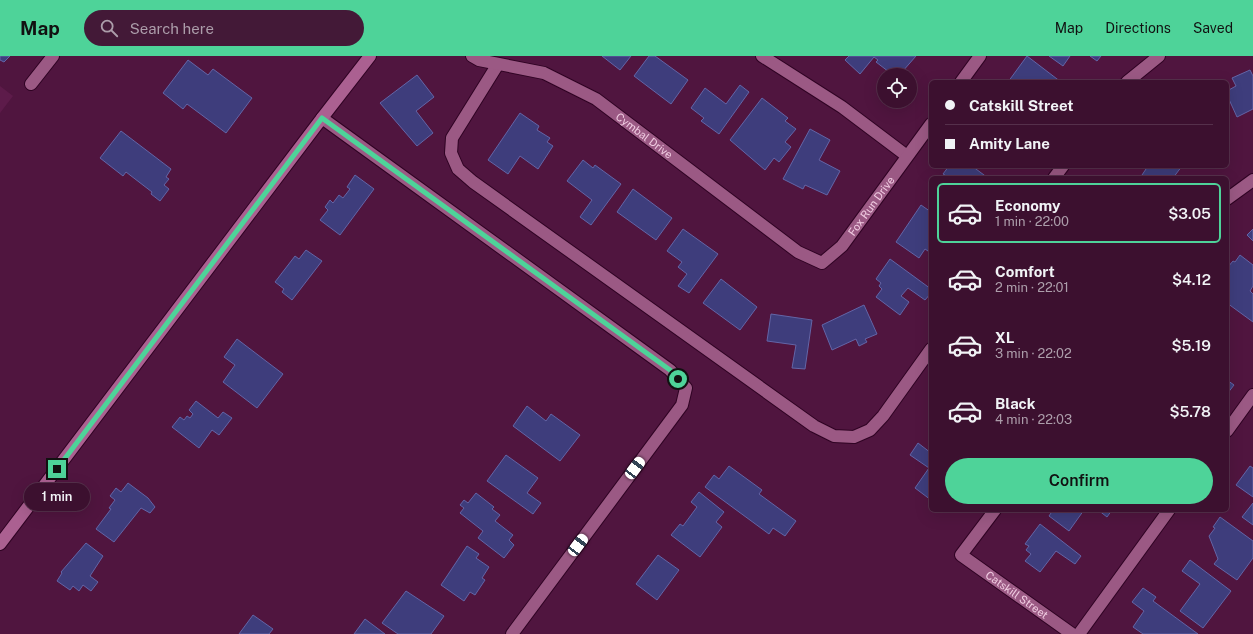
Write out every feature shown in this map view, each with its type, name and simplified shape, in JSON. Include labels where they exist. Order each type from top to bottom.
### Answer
[{"type":"street","points":[[32,84],[53,56]]},
{"type":"street","points":[[0,544],[370,56]]},
{"type":"street","name":"Cymbal Drive","points":[[472,56],[479,60],[544,73],[596,99],[798,252]]},
{"type":"street","points":[[762,56],[842,107],[907,156]]},
{"type":"street","points":[[962,80],[980,56]]},
{"type":"street","points":[[1129,80],[1159,56]]},
{"type":"street","points":[[498,64],[452,138],[451,153],[458,169],[473,182],[814,426],[834,436],[854,436],[870,430],[883,416],[929,352]]},
{"type":"street","points":[[322,118],[670,370],[686,388],[682,405],[512,634]]},
{"type":"street","name":"Fox Run Drive","points":[[798,252],[822,263],[842,246],[929,127]]},
{"type":"street","points":[[1229,198],[1253,180]]},
{"type":"street","points":[[1229,427],[1253,395]]},
{"type":"street","name":"Catskill Street","points":[[993,512],[961,555],[1072,634]]},
{"type":"street","points":[[1079,634],[1168,512]]},
{"type":"shaded area","points":[[0,86],[13,96],[0,113]]},
{"type":"building","points":[[0,56],[10,56],[4,62],[0,60]]},
{"type":"building","points":[[602,56],[631,56],[620,70]]},
{"type":"building","points":[[649,56],[655,56],[688,80],[671,104],[634,76]]},
{"type":"building","points":[[849,56],[916,56],[906,68],[884,68],[876,62],[878,60],[874,57],[860,74],[845,60]]},
{"type":"building","points":[[1027,56],[1058,80],[1009,80]]},
{"type":"building","points":[[1049,56],[1070,56],[1063,66]]},
{"type":"building","points":[[1090,56],[1101,56],[1097,61]]},
{"type":"building","points":[[188,60],[208,75],[213,69],[252,98],[226,133],[187,104],[183,109],[163,93]]},
{"type":"building","points":[[1250,70],[1253,76],[1253,109],[1237,117],[1229,99],[1229,90],[1236,86],[1232,78]]},
{"type":"building","points":[[417,75],[434,97],[416,111],[433,133],[417,146],[380,103]]},
{"type":"building","points":[[740,85],[749,92],[719,134],[701,121],[704,118],[691,108],[705,88],[726,104]]},
{"type":"building","points":[[762,98],[788,118],[785,121],[796,129],[785,142],[791,147],[779,162],[774,158],[765,170],[730,140]]},
{"type":"building","points":[[520,113],[539,126],[537,130],[550,138],[547,142],[553,146],[538,169],[520,156],[508,174],[488,160]]},
{"type":"building","points":[[810,129],[830,140],[819,160],[840,171],[827,195],[805,185],[803,189],[783,179]]},
{"type":"building","points":[[121,131],[171,169],[166,177],[169,179],[164,185],[169,189],[160,201],[151,194],[152,192],[126,172],[123,176],[100,158]]},
{"type":"building","points":[[583,160],[593,168],[595,165],[621,184],[591,225],[580,217],[592,200],[567,181]]},
{"type":"building","points":[[948,168],[975,168],[985,176],[945,176],[943,174]]},
{"type":"building","points":[[1147,168],[1180,168],[1174,176],[1141,176]]},
{"type":"building","points":[[355,175],[374,189],[340,235],[320,220],[328,210],[325,207],[330,200],[333,203],[339,195],[343,198],[350,189],[347,187]]},
{"type":"building","points":[[633,189],[672,218],[656,240],[617,212]]},
{"type":"building","points":[[921,205],[929,211],[929,252],[925,249],[919,258],[896,242]]},
{"type":"building","points":[[683,229],[718,254],[689,293],[678,286],[687,274],[678,267],[682,262],[667,251]]},
{"type":"building","points":[[1253,229],[1253,241],[1247,235]]},
{"type":"building","points":[[306,250],[322,261],[292,300],[282,292],[284,289],[275,282],[295,256],[299,259]]},
{"type":"building","points":[[1240,255],[1253,265],[1253,286],[1250,291],[1253,294],[1253,322],[1229,304],[1229,266],[1233,261],[1235,262]]},
{"type":"building","points":[[890,259],[929,288],[929,295],[925,300],[908,288],[901,296],[909,302],[900,315],[876,297],[882,289],[879,286],[881,283],[876,279]]},
{"type":"building","points":[[721,279],[757,307],[740,330],[703,303]]},
{"type":"building","points":[[864,305],[877,334],[865,339],[867,342],[859,346],[856,339],[832,350],[822,325]]},
{"type":"building","points":[[771,314],[812,320],[805,369],[792,368],[796,345],[767,341]]},
{"type":"building","points":[[237,339],[283,374],[257,408],[223,382],[235,365],[224,357]]},
{"type":"building","points":[[1229,381],[1234,385],[1229,391]]},
{"type":"building","points":[[196,401],[218,418],[223,412],[232,418],[219,435],[212,430],[199,448],[172,427],[180,417],[184,420],[187,416],[190,418],[193,414],[189,410]]},
{"type":"building","points":[[527,406],[546,421],[551,414],[580,435],[560,461],[513,426]]},
{"type":"building","points":[[918,443],[929,451],[929,468],[910,455]]},
{"type":"building","points":[[506,455],[538,478],[527,493],[541,503],[533,514],[487,481]]},
{"type":"building","points":[[729,466],[762,490],[759,494],[796,521],[785,536],[773,528],[769,534],[705,487],[714,475],[719,479]]},
{"type":"building","points":[[1250,466],[1253,468],[1253,497],[1236,485]]},
{"type":"building","points":[[929,468],[929,498],[915,488]]},
{"type":"building","points":[[128,483],[148,498],[155,507],[150,513],[141,508],[114,542],[96,529],[111,509],[109,508],[115,500],[110,496],[116,488],[121,492]]},
{"type":"building","points":[[699,492],[724,512],[716,522],[722,527],[700,557],[671,535],[680,524],[683,526],[697,507],[691,502]]},
{"type":"building","points":[[476,493],[494,507],[492,509],[500,515],[495,521],[513,535],[509,540],[514,545],[504,558],[478,538],[483,531],[460,513],[464,508],[460,505],[464,500],[468,503]]},
{"type":"building","points":[[1253,503],[1253,525],[1242,517]]},
{"type":"building","points":[[1050,512],[1083,512],[1069,531],[1049,516],[1051,513]]},
{"type":"building","points":[[1101,512],[1111,512],[1107,517]]},
{"type":"building","points":[[1220,517],[1253,541],[1253,558],[1237,580],[1214,564],[1218,559],[1209,536]]},
{"type":"building","points":[[1040,524],[1081,556],[1075,564],[1056,551],[1040,572],[1025,561],[1031,554],[1026,550],[1029,546],[1025,544]]},
{"type":"building","points":[[86,543],[103,556],[90,576],[98,582],[91,591],[83,585],[79,591],[73,586],[70,590],[57,581],[62,573],[61,572]]},
{"type":"building","points":[[467,546],[479,554],[476,558],[489,567],[482,578],[485,580],[475,595],[470,592],[464,601],[441,585]]},
{"type":"building","points":[[658,555],[679,570],[657,600],[636,584]]},
{"type":"building","points":[[1190,560],[1231,591],[1203,628],[1180,611],[1200,584],[1182,571]]},
{"type":"building","points":[[1143,588],[1156,597],[1153,601],[1198,634],[1143,634],[1133,627],[1144,611],[1132,602]]},
{"type":"building","points":[[406,591],[444,616],[431,634],[398,634],[382,623]]},
{"type":"building","points":[[253,615],[273,629],[269,634],[239,634]]},
{"type":"building","points":[[365,619],[385,634],[354,634]]},
{"type":"route","points":[[57,469],[322,118],[670,370],[678,379]]}]
